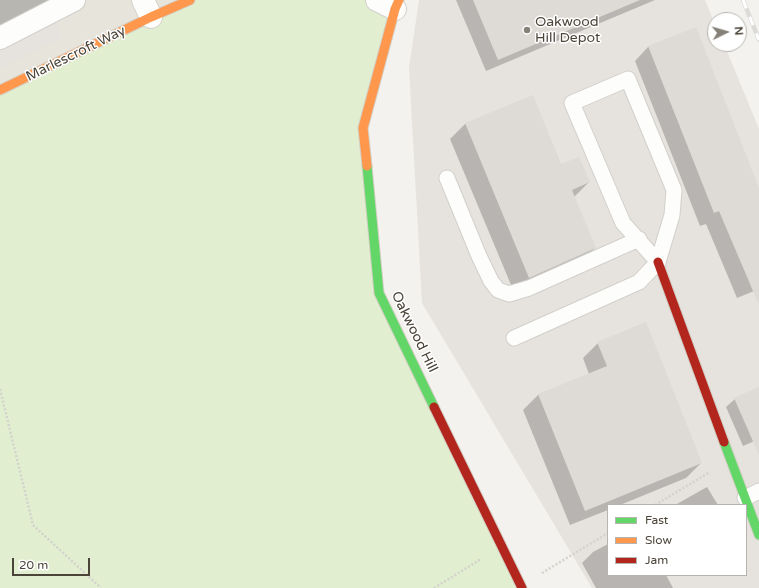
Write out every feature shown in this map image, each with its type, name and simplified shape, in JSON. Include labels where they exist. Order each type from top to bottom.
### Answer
[{"type":"street","points":[[0,38],[74,0]]},
{"type":"street","name":"Marlescroft Way","points":[[0,90],[147,9],[190,0]]},
{"type":"street","name":"Oakwood Hill","points":[[390,3],[362,128],[379,293],[521,587]]},
{"type":"street","points":[[658,262],[759,535]]},
{"type":"lane","points":[[514,338],[638,282],[658,262],[672,216],[674,190],[628,79],[572,103],[623,223],[639,239],[658,262]]},
{"type":"lane","points":[[447,178],[491,282],[498,290],[509,294],[529,288],[639,239]]},
{"type":"lane","points":[[746,498],[759,492]]},
{"type":"path","points":[[0,389],[34,525],[101,588]]},
{"type":"path","points":[[657,504],[731,459]]},
{"type":"path","points":[[521,587],[607,534]]},
{"type":"path","points":[[434,588],[501,546]]},
{"type":"shaded area","points":[[0,0],[190,0],[0,90]]},
{"type":"shaded area","points":[[419,0],[705,0],[710,12],[707,12],[707,52],[727,52],[759,129],[759,588],[592,588],[422,303],[409,68]]},
{"type":"shaded area","points":[[438,0],[473,0],[498,60],[640,0],[688,0],[696,21],[430,132],[415,67]]},
{"type":"shaded area","points":[[50,14],[62,37],[0,68],[0,28]]},
{"type":"green space","points":[[190,0],[376,0],[395,9],[363,128],[379,293],[517,588],[0,588],[0,90]]},
{"type":"building","name":"Oakwood Hill Depot","points":[[473,0],[640,0],[498,60]]},
{"type":"building","points":[[696,27],[759,188],[759,305],[719,211],[714,213],[648,46]]},
{"type":"building","points":[[533,95],[561,164],[579,157],[590,182],[572,190],[596,248],[529,278],[465,123]]},
{"type":"building","points":[[646,322],[702,463],[585,511],[538,394],[607,366],[597,342]]},
{"type":"building","points":[[759,387],[759,455],[734,398]]},
{"type":"railway","points":[[743,0],[759,40]]},
{"type":"traffic: fast","points":[[367,166],[379,293],[434,407]]},
{"type":"traffic: fast","points":[[724,442],[759,535]]},
{"type":"traffic: slow","points":[[0,90],[151,17],[190,0]]},
{"type":"traffic: slow","points":[[367,166],[363,128],[395,9],[399,0]]},
{"type":"traffic: jam","points":[[658,262],[724,442]]},
{"type":"traffic: jam","points":[[434,407],[522,588]]},
{"type":"place","name":"Oakwood Hill Depot","points":[[527,30]]}]
